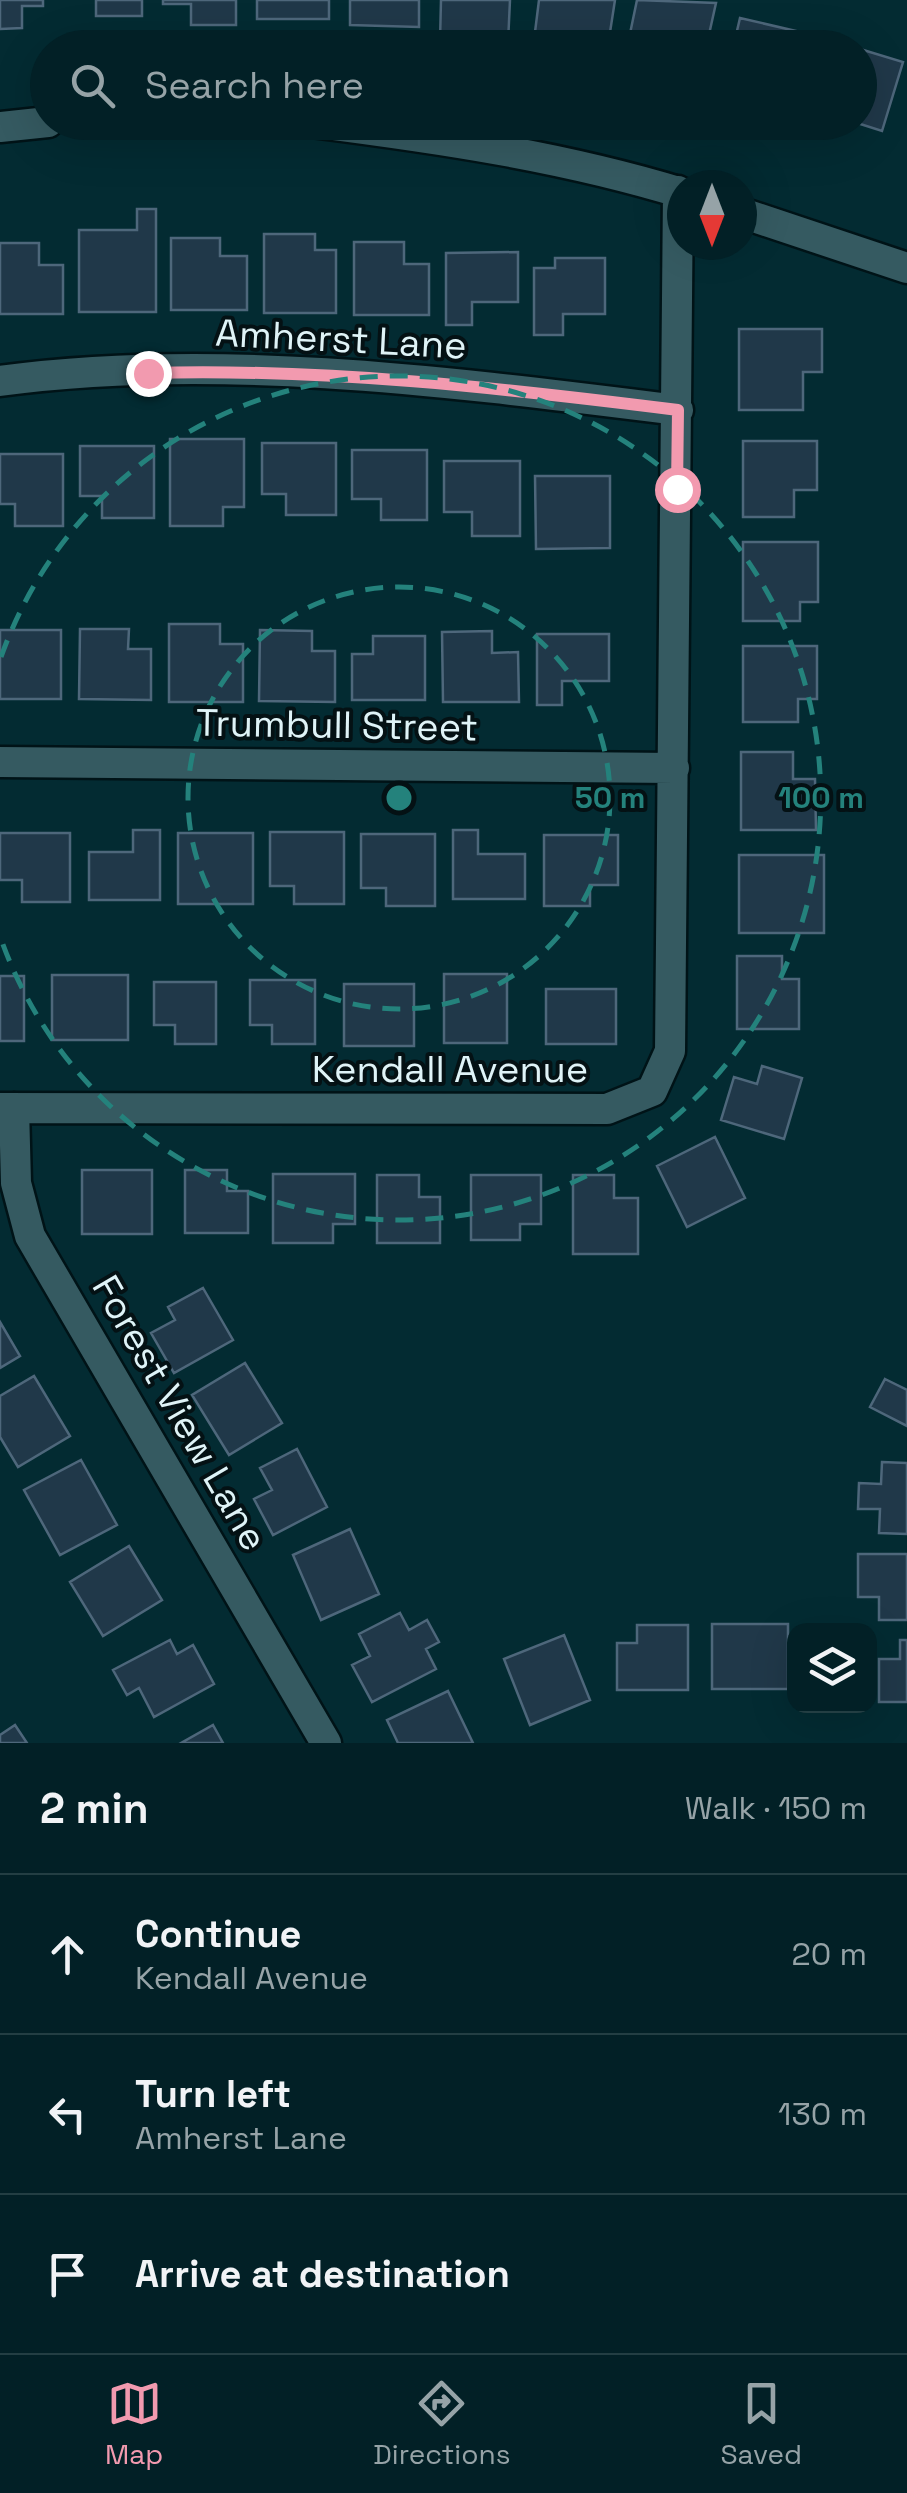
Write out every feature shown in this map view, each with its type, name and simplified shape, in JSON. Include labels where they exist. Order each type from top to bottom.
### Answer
[{"type":"street","points":[[0,126],[30,124]]},
{"type":"street","points":[[431,140],[563,160],[667,188]]},
{"type":"street","points":[[757,218],[907,268]]},
{"type":"street","name":"Kendall Avenue","points":[[7,1108],[607,1110],[652,1091],[670,1052],[679,260]]},
{"type":"street","name":"Amherst Lane","points":[[0,381],[222,371],[440,381],[678,410]]},
{"type":"street","name":"Trumbull Street","points":[[0,762],[674,768]]},
{"type":"street","name":"Forest View Lane","points":[[7,1108],[16,1183],[30,1236],[326,1743]]},
{"type":"building","points":[[0,0],[43,0],[43,6],[22,6],[22,28],[0,29]]},
{"type":"building","points":[[96,0],[142,0],[142,16],[96,16]]},
{"type":"building","points":[[163,0],[236,0],[236,25],[191,25],[191,4],[163,4]]},
{"type":"building","points":[[257,0],[329,0],[329,19],[257,19]]},
{"type":"building","points":[[350,0],[419,0],[419,27],[350,25]]},
{"type":"building","points":[[441,0],[510,0],[509,30],[440,30]]},
{"type":"building","points":[[539,0],[615,0],[610,30],[535,30]]},
{"type":"building","points":[[637,0],[716,3],[710,30],[631,30]]},
{"type":"building","points":[[740,18],[792,30],[737,30]]},
{"type":"building","points":[[877,54],[903,62],[882,131],[877,129]]},
{"type":"building","points":[[137,209],[156,209],[156,312],[79,312],[79,230],[137,230]]},
{"type":"building","points":[[264,234],[315,234],[315,250],[336,250],[336,313],[264,313]]},
{"type":"building","points":[[171,238],[220,238],[220,256],[247,256],[247,310],[171,310]]},
{"type":"building","points":[[354,242],[404,242],[404,264],[429,264],[429,315],[354,315]]},
{"type":"building","points":[[0,243],[39,243],[39,265],[63,265],[63,314],[0,314]]},
{"type":"building","points":[[518,252],[518,302],[472,302],[472,325],[446,325],[446,253]]},
{"type":"building","points":[[555,258],[605,258],[605,314],[563,314],[563,335],[534,335],[534,268],[555,268]]},
{"type":"building","points":[[739,329],[822,329],[822,372],[803,372],[803,410],[739,410]]},
{"type":"building","points":[[170,439],[244,439],[244,507],[223,507],[223,526],[170,526]]},
{"type":"building","points":[[743,441],[817,441],[817,490],[794,490],[794,517],[743,517]]},
{"type":"building","points":[[262,443],[336,443],[336,515],[286,515],[286,494],[262,494]]},
{"type":"building","points":[[80,446],[154,446],[154,518],[102,518],[102,496],[80,496]]},
{"type":"building","points":[[352,450],[427,450],[427,520],[381,520],[381,499],[352,499]]},
{"type":"building","points":[[0,454],[63,454],[63,526],[15,526],[15,504],[0,504]]},
{"type":"building","points":[[444,461],[520,461],[520,536],[472,536],[472,512],[444,512]]},
{"type":"building","points":[[535,476],[610,476],[610,548],[536,549]]},
{"type":"building","points":[[743,542],[818,542],[818,602],[800,602],[800,621],[743,621]]},
{"type":"building","points":[[169,624],[220,624],[220,644],[243,644],[243,702],[169,702]]},
{"type":"building","points":[[80,629],[129,629],[128,649],[151,649],[151,700],[79,699]]},
{"type":"building","points":[[0,630],[61,630],[61,699],[0,699]]},
{"type":"building","points":[[260,630],[312,631],[312,651],[335,651],[335,702],[259,701]]},
{"type":"building","points":[[492,631],[492,653],[518,652],[519,702],[443,702],[442,632]]},
{"type":"building","points":[[537,634],[609,634],[609,681],[562,681],[562,705],[537,705]]},
{"type":"building","points":[[373,636],[425,636],[425,700],[352,700],[352,654],[373,654]]},
{"type":"building","points":[[743,646],[817,646],[817,699],[798,699],[798,722],[743,722]]},
{"type":"building","points":[[741,752],[793,752],[793,779],[815,779],[816,830],[741,830]]},
{"type":"building","points":[[133,830],[160,830],[160,900],[89,900],[89,852],[133,852]]},
{"type":"building","points":[[453,830],[478,830],[478,854],[525,854],[525,899],[453,899]]},
{"type":"building","points":[[270,832],[344,832],[344,904],[294,904],[294,886],[270,886]]},
{"type":"building","points":[[0,833],[70,833],[70,902],[22,902],[22,880],[0,880]]},
{"type":"building","points":[[178,833],[253,833],[253,904],[178,904]]},
{"type":"building","points":[[361,834],[435,834],[435,906],[386,906],[386,888],[361,888]]},
{"type":"building","points":[[544,835],[618,835],[618,885],[590,885],[590,906],[544,906]]},
{"type":"building","points":[[739,855],[824,855],[824,933],[739,933]]},
{"type":"building","points":[[737,956],[782,956],[782,979],[799,979],[799,1029],[737,1029]]},
{"type":"building","points":[[444,974],[507,974],[507,1043],[444,1043]]},
{"type":"building","points":[[52,975],[128,975],[128,1040],[52,1040]]},
{"type":"building","points":[[0,976],[24,976],[24,1041],[0,1041]]},
{"type":"building","points":[[250,980],[315,980],[315,1044],[272,1044],[272,1025],[250,1025]]},
{"type":"building","points":[[154,982],[216,982],[216,1044],[175,1044],[175,1025],[154,1025]]},
{"type":"building","points":[[344,984],[414,984],[414,1046],[344,1046]]},
{"type":"building","points":[[546,989],[616,989],[616,1044],[546,1044]]},
{"type":"building","points":[[762,1066],[802,1078],[784,1139],[721,1120],[734,1077],[757,1084]]},
{"type":"building","points":[[715,1137],[745,1198],[687,1227],[657,1166]]},
{"type":"building","points":[[82,1170],[152,1170],[152,1234],[82,1234]]},
{"type":"building","points":[[185,1170],[227,1170],[227,1191],[248,1191],[248,1233],[185,1233]]},
{"type":"building","points":[[273,1174],[355,1174],[355,1224],[333,1224],[333,1243],[273,1243]]},
{"type":"building","points":[[377,1175],[419,1175],[419,1197],[440,1197],[440,1243],[377,1243]]},
{"type":"building","points":[[471,1175],[541,1175],[541,1224],[520,1224],[520,1240],[471,1240]]},
{"type":"building","points":[[573,1175],[614,1175],[614,1198],[638,1198],[638,1254],[573,1254]]},
{"type":"building","points":[[203,1288],[233,1340],[174,1373],[151,1333],[175,1320],[168,1307]]},
{"type":"building","points":[[0,1322],[20,1356],[0,1368]]},
{"type":"building","points":[[245,1363],[282,1423],[229,1455],[192,1395]]},
{"type":"building","points":[[34,1376],[70,1436],[18,1467],[0,1437],[0,1396]]},
{"type":"building","points":[[885,1379],[907,1390],[907,1426],[870,1407]]},
{"type":"building","points":[[297,1449],[327,1507],[273,1535],[254,1499],[272,1490],[260,1468]]},
{"type":"building","points":[[81,1460],[117,1525],[60,1555],[24,1490]]},
{"type":"building","points":[[882,1462],[907,1463],[907,1534],[879,1533],[880,1509],[858,1509],[859,1483],[881,1484]]},
{"type":"building","points":[[350,1529],[379,1594],[321,1620],[293,1555]]},
{"type":"building","points":[[129,1546],[162,1600],[103,1636],[70,1582]]},
{"type":"building","points":[[858,1554],[907,1554],[907,1620],[879,1620],[879,1597],[858,1597]]},
{"type":"building","points":[[400,1613],[409,1630],[427,1620],[439,1642],[426,1649],[436,1669],[372,1702],[352,1665],[370,1656],[359,1634]]},
{"type":"building","points":[[712,1624],[787,1624],[787,1689],[712,1689]]},
{"type":"building","points":[[637,1625],[688,1625],[688,1690],[617,1690],[617,1643],[637,1643]]},
{"type":"building","points":[[564,1635],[590,1700],[530,1725],[504,1659]]},
{"type":"building","points":[[170,1640],[177,1654],[193,1645],[214,1684],[154,1717],[139,1688],[127,1695],[113,1670]]},
{"type":"building","points":[[900,1640],[907,1640],[907,1702],[879,1702],[879,1659],[900,1659]]},
{"type":"building","points":[[448,1691],[473,1743],[398,1743],[387,1720]]},
{"type":"building","points":[[15,1725],[27,1743],[0,1743],[0,1735]]},
{"type":"building","points":[[213,1725],[223,1743],[181,1743]]},
{"type":"route","points":[[148,373],[222,371],[440,381],[678,410],[677,489]]}]
